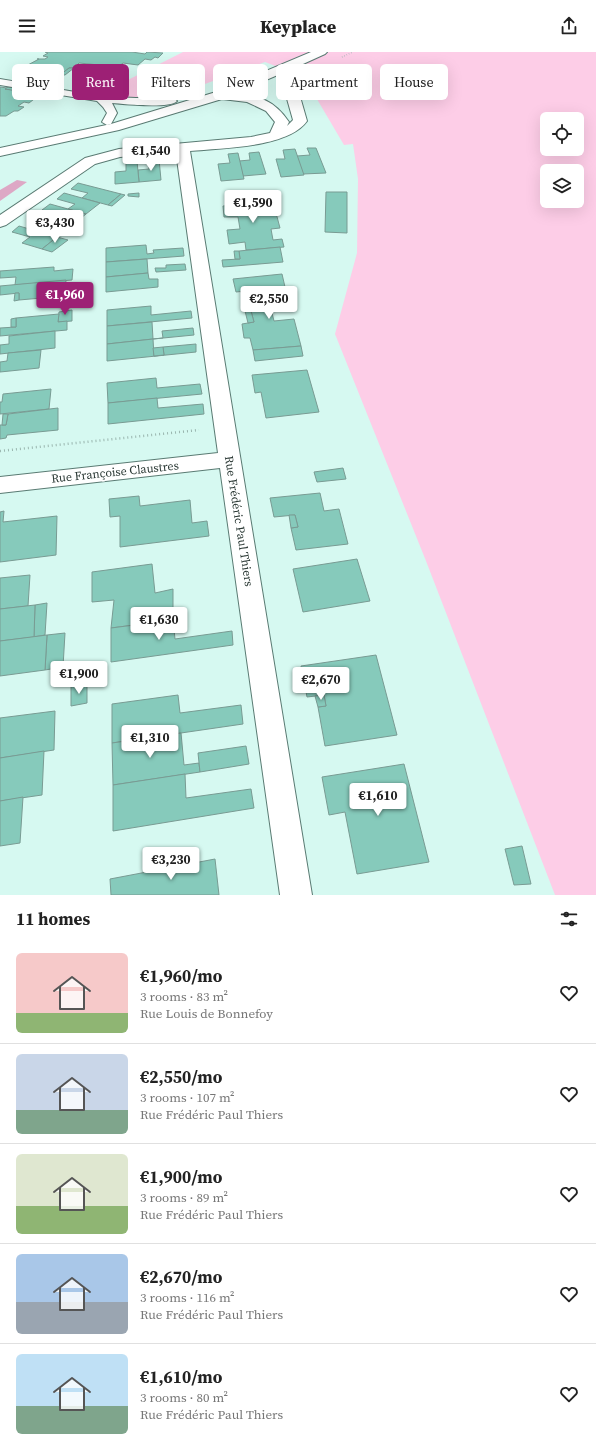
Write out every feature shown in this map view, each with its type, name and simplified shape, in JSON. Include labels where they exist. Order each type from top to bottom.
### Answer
[{"type":"street","points":[[74,135],[107,122],[172,101],[295,52]]},
{"type":"street","points":[[292,64],[321,52]]},
{"type":"street","points":[[0,152],[114,127],[213,97]]},
{"type":"street","points":[[252,100],[271,108],[282,122],[275,136]]},
{"type":"street","points":[[0,222],[90,161],[119,153],[251,140],[275,136],[292,129],[300,120],[295,100]]},
{"type":"street","name":"Rue Frédéric Paul Thiers","points":[[182,147],[296,895]]},
{"type":"street","name":"Rue Françoise Claustres","points":[[0,485],[229,460]]},
{"type":"lane","points":[[0,82],[72,94]]},
{"type":"lane","points":[[102,100],[108,105],[112,113],[107,122]]},
{"type":"lane","points":[[119,100],[148,103],[172,101]]},
{"type":"path","points":[[0,451],[225,427]]},
{"type":"shaded area","points":[[183,52],[596,52],[596,895],[555,895],[426,561],[335,334],[357,253],[358,179],[353,144],[344,145],[318,100],[372,100],[372,64],[276,64],[276,66],[265,62],[260,64],[213,64],[213,81],[205,84],[205,64],[159,64]]},
{"type":"shaded area","points":[[137,75],[137,98],[129,98],[129,79]]},
{"type":"shaded area","points":[[17,180],[27,182],[0,201],[0,190]]},
{"type":"building","points":[[45,52],[163,53],[158,58],[155,57],[151,60],[145,59],[137,65],[123,63],[72,64],[72,68],[69,68],[64,72],[64,64],[30,64],[39,59],[45,59],[48,57],[43,56],[48,53]]},
{"type":"building","points":[[69,68],[72,68],[65,75],[64,72]]},
{"type":"building","points":[[0,87],[12,90],[12,100],[33,100],[29,103],[24,102],[18,106],[24,107],[18,111],[14,111],[6,116],[0,116]]},
{"type":"building","points":[[8,87],[12,88],[12,90],[5,89]]},
{"type":"building","points":[[307,148],[316,148],[326,173],[303,174],[297,156],[310,155]]},
{"type":"building","points":[[295,149],[304,175],[281,177],[276,159],[285,159],[283,150]]},
{"type":"building","points":[[259,152],[266,174],[243,176],[239,161],[250,160],[249,153]]},
{"type":"building","points":[[238,153],[244,179],[221,181],[218,164],[230,163],[228,154]]},
{"type":"building","points":[[159,159],[161,180],[139,182],[138,170],[149,169],[148,160]]},
{"type":"building","points":[[137,161],[139,182],[115,184],[115,172],[126,171],[126,162]]},
{"type":"building","points":[[78,183],[121,194],[108,205],[82,198],[88,193],[71,189]]},
{"type":"building","points":[[326,192],[347,192],[347,233],[325,232]]},
{"type":"building","points":[[64,193],[100,203],[86,214],[68,209],[75,204],[57,199]]},
{"type":"building","points":[[139,193],[139,197],[128,196],[128,194]]},
{"type":"building","points":[[121,194],[125,195],[112,206],[108,205]]},
{"type":"building","points":[[269,196],[270,202],[264,203],[267,214],[276,213],[280,228],[271,229],[273,240],[282,239],[284,247],[246,250],[245,242],[229,244],[227,230],[240,229],[238,217],[224,217],[223,206],[235,205],[233,198]]},
{"type":"building","points":[[50,204],[86,214],[72,225],[49,219],[53,220],[60,215],[42,210]]},
{"type":"building","points":[[35,215],[72,225],[57,237],[38,232],[45,226],[27,221]]},
{"type":"building","points":[[19,226],[57,237],[42,249],[22,243],[30,237],[12,232]]},
{"type":"building","points":[[57,237],[68,240],[52,252],[42,249]]},
{"type":"building","points":[[146,245],[147,254],[154,253],[153,250],[183,248],[184,256],[106,262],[106,248]]},
{"type":"building","points":[[280,247],[283,262],[223,267],[222,260],[240,259],[239,251]]},
{"type":"building","points":[[234,251],[239,251],[240,259],[235,259]]},
{"type":"building","points":[[147,259],[148,273],[106,277],[106,262]]},
{"type":"building","points":[[185,264],[186,270],[156,272],[155,268],[166,268],[166,265]]},
{"type":"building","points":[[54,267],[54,271],[73,269],[72,280],[15,285],[16,277],[0,278],[0,271]]},
{"type":"building","points":[[148,273],[149,279],[158,279],[158,287],[106,292],[106,277]]},
{"type":"building","points":[[282,274],[285,287],[236,292],[233,279]]},
{"type":"building","points":[[66,280],[65,296],[19,300],[19,293],[0,295],[0,286]]},
{"type":"building","points":[[285,287],[291,307],[271,309],[274,321],[294,319],[301,346],[253,350],[250,338],[244,338],[242,324],[254,322],[251,311],[245,311],[241,291]]},
{"type":"building","points":[[15,293],[19,293],[19,300],[14,301]]},
{"type":"building","points":[[151,306],[151,315],[191,311],[192,318],[107,326],[107,310]]},
{"type":"building","points":[[72,310],[72,321],[58,322],[59,312]]},
{"type":"building","points":[[245,311],[251,311],[254,322],[248,323]]},
{"type":"building","points":[[59,314],[58,322],[67,321],[67,330],[0,336],[0,328],[16,327],[16,318]]},
{"type":"building","points":[[16,318],[16,327],[11,327],[11,319]]},
{"type":"building","points":[[152,322],[153,339],[107,344],[107,326]]},
{"type":"building","points":[[193,328],[194,335],[153,339],[163,338],[162,331]]},
{"type":"building","points":[[55,331],[55,348],[0,354],[0,345],[9,344],[9,336]]},
{"type":"building","points":[[153,339],[154,356],[164,355],[163,347],[196,344],[196,352],[107,361],[107,344]]},
{"type":"building","points":[[301,346],[303,356],[255,361],[253,350]]},
{"type":"building","points":[[163,347],[164,355],[154,356],[153,348]]},
{"type":"building","points":[[41,350],[39,368],[0,372],[0,362],[7,361],[8,353]]},
{"type":"building","points":[[307,370],[319,412],[266,418],[261,392],[255,393],[252,375]]},
{"type":"building","points":[[156,378],[157,388],[200,384],[202,394],[108,403],[107,383]]},
{"type":"building","points":[[51,389],[49,409],[0,414],[0,402],[2,402],[3,394]]},
{"type":"building","points":[[157,398],[158,408],[203,404],[204,414],[108,424],[108,403]]},
{"type":"building","points":[[58,408],[58,430],[7,435],[6,438],[0,439],[0,425],[6,425],[8,414]]},
{"type":"building","points":[[3,414],[8,414],[6,425],[2,425]]},
{"type":"building","points":[[343,468],[346,479],[317,482],[314,472]]},
{"type":"building","points":[[320,493],[324,511],[339,509],[348,544],[296,550],[291,528],[298,527],[295,515],[274,517],[270,498]]},
{"type":"building","points":[[139,496],[140,506],[190,500],[192,523],[207,521],[209,536],[120,547],[120,516],[110,517],[109,499]]},
{"type":"building","points":[[4,511],[3,522],[57,516],[56,555],[0,562],[0,512]]},
{"type":"building","points":[[289,515],[295,515],[298,527],[291,528]]},
{"type":"building","points":[[357,559],[370,601],[303,612],[293,569]]},
{"type":"building","points":[[152,564],[155,593],[173,589],[173,620],[111,628],[114,600],[92,602],[92,572]]},
{"type":"building","points":[[30,575],[28,606],[0,609],[0,578]]},
{"type":"building","points":[[47,603],[45,635],[34,637],[35,605]]},
{"type":"building","points":[[35,605],[34,637],[0,641],[0,609]]},
{"type":"building","points":[[173,620],[175,639],[232,631],[233,645],[111,662],[111,628]]},
{"type":"building","points":[[65,633],[63,667],[45,670],[47,635]]},
{"type":"building","points":[[47,635],[45,670],[0,676],[0,641]]},
{"type":"building","points":[[376,655],[397,735],[325,746],[318,707],[326,706],[324,695],[307,697],[301,666]]},
{"type":"building","points":[[87,685],[87,703],[71,706],[71,687]]},
{"type":"building","points":[[178,695],[180,713],[241,705],[243,724],[112,743],[112,704]]},
{"type":"building","points":[[324,695],[326,706],[318,707],[315,696]]},
{"type":"building","points":[[55,711],[54,750],[0,758],[0,718]]},
{"type":"building","points":[[181,733],[184,765],[199,763],[200,772],[113,785],[112,743]]},
{"type":"building","points":[[246,746],[249,764],[200,772],[198,753]]},
{"type":"building","points":[[44,751],[42,795],[0,801],[0,758]]},
{"type":"building","points":[[404,764],[429,862],[357,874],[345,812],[329,815],[322,777]]},
{"type":"building","points":[[185,774],[186,798],[251,789],[254,808],[113,831],[113,785]]},
{"type":"building","points":[[23,797],[20,843],[0,846],[0,801]]},
{"type":"building","points":[[522,846],[531,884],[514,885],[505,849]]},
{"type":"building","points":[[215,859],[219,895],[111,895],[110,879]]}]
